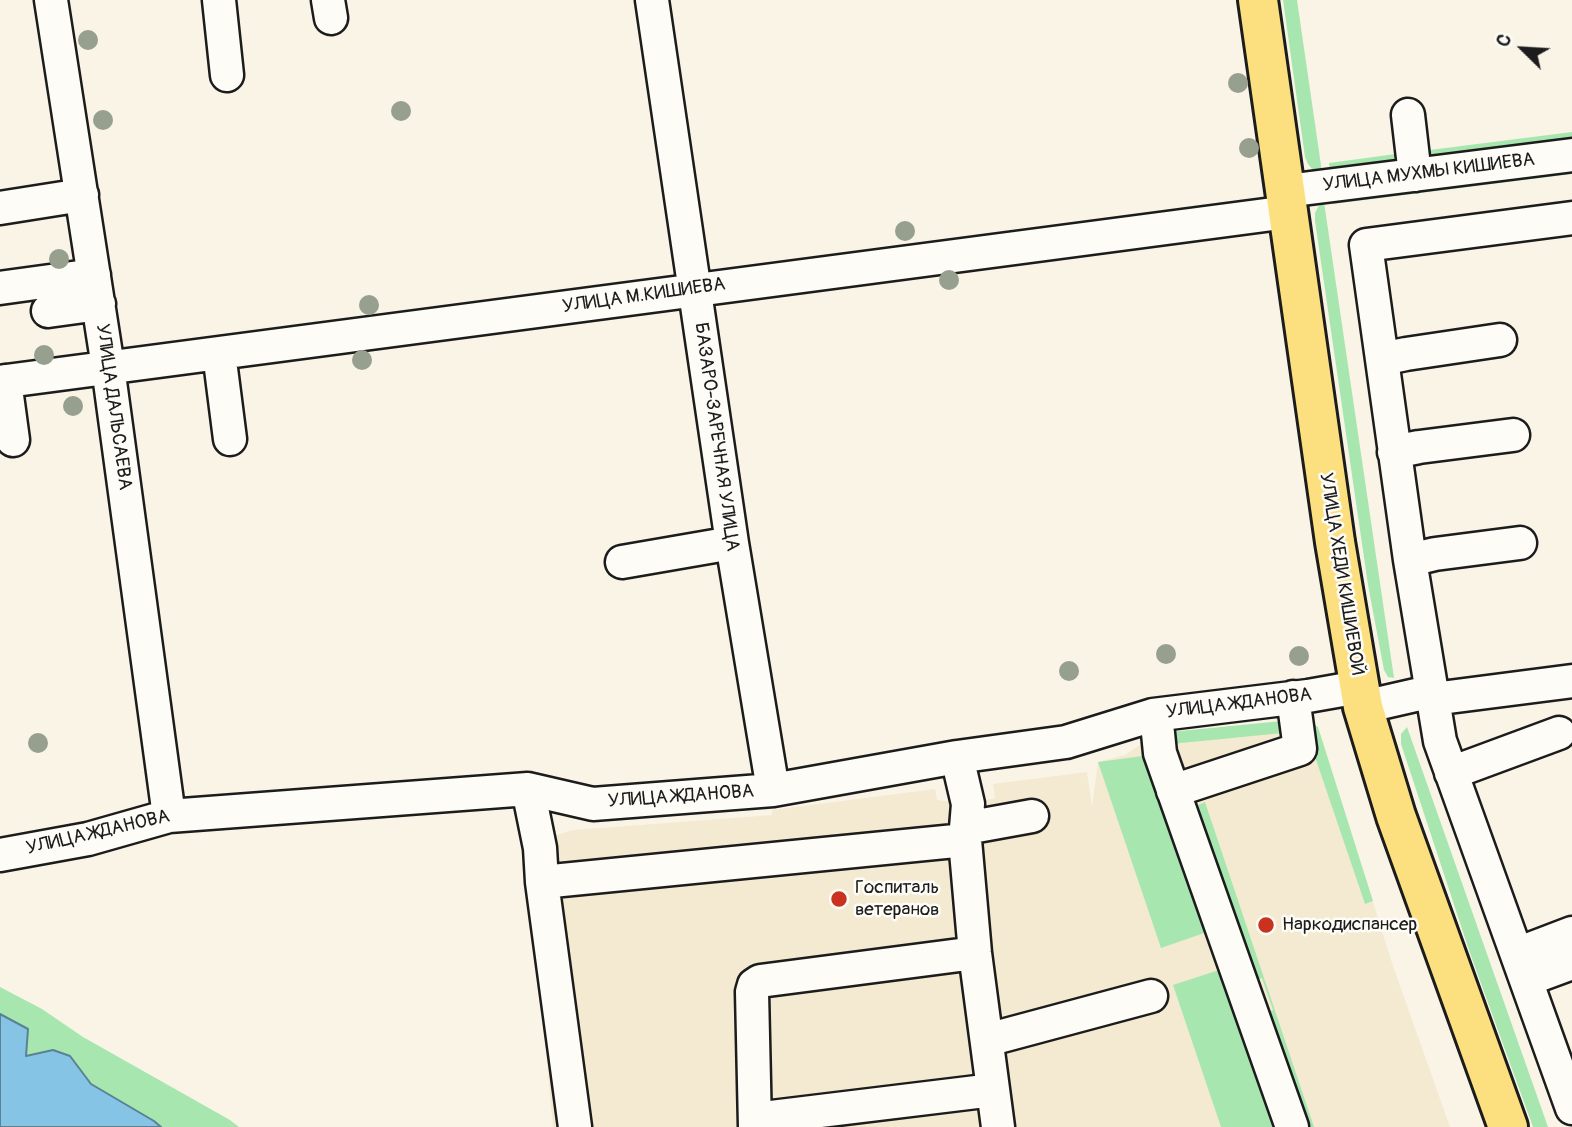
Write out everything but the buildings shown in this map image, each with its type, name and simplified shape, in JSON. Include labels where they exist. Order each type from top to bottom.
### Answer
[{"type":"main road","name":"УЛИЦА ХЕДИ КИШИЕВОЙ","points":[[1258,0],[1335,541],[1361,697],[1396,816],[1508,1127]]},
{"type":"street","name":"УЛИЦА ДАЛЬСАЕВА","points":[[51,0],[108,368],[169,816]]},
{"type":"street","points":[[219,0],[227,75]]},
{"type":"street","name":"БАЗАРО-ЗАРЕЧНАЯ УЛИЦА","points":[[652,0],[732,543],[773,790]]},
{"type":"street","points":[[1408,116],[1415,175]]},
{"type":"street","name":"УЛИЦА МУХМЫ КИШИЕВА","points":[[1287,201],[1415,175],[1572,155]]},
{"type":"street","points":[[0,208],[82,195]]},
{"type":"street","name":"УЛИЦА М.КИШИЕВА","points":[[3,381],[694,289],[1287,201]]},
{"type":"street","points":[[1572,218],[1366,245],[1410,560],[1440,741],[1521,967],[1564,1059],[1572,1108]]},
{"type":"street","points":[[0,288],[96,289]]},
{"type":"street","points":[[48,311],[96,289]]},
{"type":"street","points":[[1382,359],[1500,340]]},
{"type":"street","points":[[219,353],[230,439]]},
{"type":"street","points":[[3,381],[13,440]]},
{"type":"street","points":[[1394,452],[1513,435]]},
{"type":"street","points":[[621,562],[732,543]]},
{"type":"street","points":[[1410,560],[1435,554],[1520,543]]},
{"type":"street","name":"УЛИЦА ЖДАНОВА","points":[[10,850],[88,839],[169,816],[528,789],[593,804],[773,790],[957,757],[1066,742],[1153,715],[1293,698],[1420,694],[1433,699],[1572,681]]},
{"type":"street","points":[[1173,791],[1300,749],[1293,698]]},
{"type":"street","points":[[1153,715],[1160,753],[1292,1127]]},
{"type":"street","points":[[1451,772],[1559,733]]},
{"type":"street","points":[[957,757],[968,800],[966,834],[975,953],[998,1127]]},
{"type":"street","points":[[528,789],[540,848],[542,882],[575,1127]]},
{"type":"street","points":[[542,882],[966,834],[1032,816]]},
{"type":"street","points":[[1521,967],[1572,933]]},
{"type":"street","points":[[975,953],[760,981],[754,985],[755,1123],[993,1090]]},
{"type":"street","points":[[1521,967],[1572,963]]},
{"type":"street","points":[[987,1040],[1151,996]]},
{"type":"shaded area","name":"Госпиталь ветеранов","points":[[1318,727],[1393,966],[1450,1127],[553,1127],[531,850],[553,836],[574,830],[772,815],[772,810],[935,789],[937,800],[968,804],[995,798],[993,784],[1087,772],[1092,807],[1098,762],[1125,755],[1158,733]]},
{"type":"green space","points":[[1283,0],[1297,0],[1322,172],[1312,169],[1305,157]]},
{"type":"green space","points":[[1572,132],[1572,138],[1424,159],[1422,151]]},
{"type":"green space","points":[[1403,153],[1404,161],[1330,171],[1329,163]]},
{"type":"green space","points":[[1572,168],[1572,174],[1333,204],[1333,200]]},
{"type":"green space","points":[[1324,202],[1394,678],[1388,677],[1384,670],[1368,585],[1315,221],[1315,213]]},
{"type":"green space","points":[[1306,719],[1318,727],[1373,901],[1365,904],[1311,745]]},
{"type":"green space","points":[[1282,721],[1283,733],[1171,744],[1170,732]]},
{"type":"green space","points":[[1407,727],[1548,1127],[1533,1127],[1470,953],[1401,744],[1401,734]]},
{"type":"green space","points":[[1150,755],[1210,931],[1161,948],[1098,762]]},
{"type":"green space","points":[[1205,802],[1314,1127],[1299,1127],[1260,1016],[1273,1010],[1262,978],[1249,983],[1194,807]]},
{"type":"green space","points":[[1222,969],[1275,1127],[1221,1127],[1173,985]]},
{"type":"green space","points":[[0,987],[42,1009],[83,1037],[239,1127],[161,1127],[91,1084],[70,1056],[53,1050],[26,1056],[28,1029],[0,1014]]},
{"type":"water","points":[[0,1014],[28,1029],[26,1056],[53,1050],[70,1056],[91,1084],[161,1127],[0,1127]]},
{"type":"place","name":"Госпиталь ветеранов","points":[[839,899]]},
{"type":"place","name":"Наркодиспансер","points":[[1266,925]]}]
